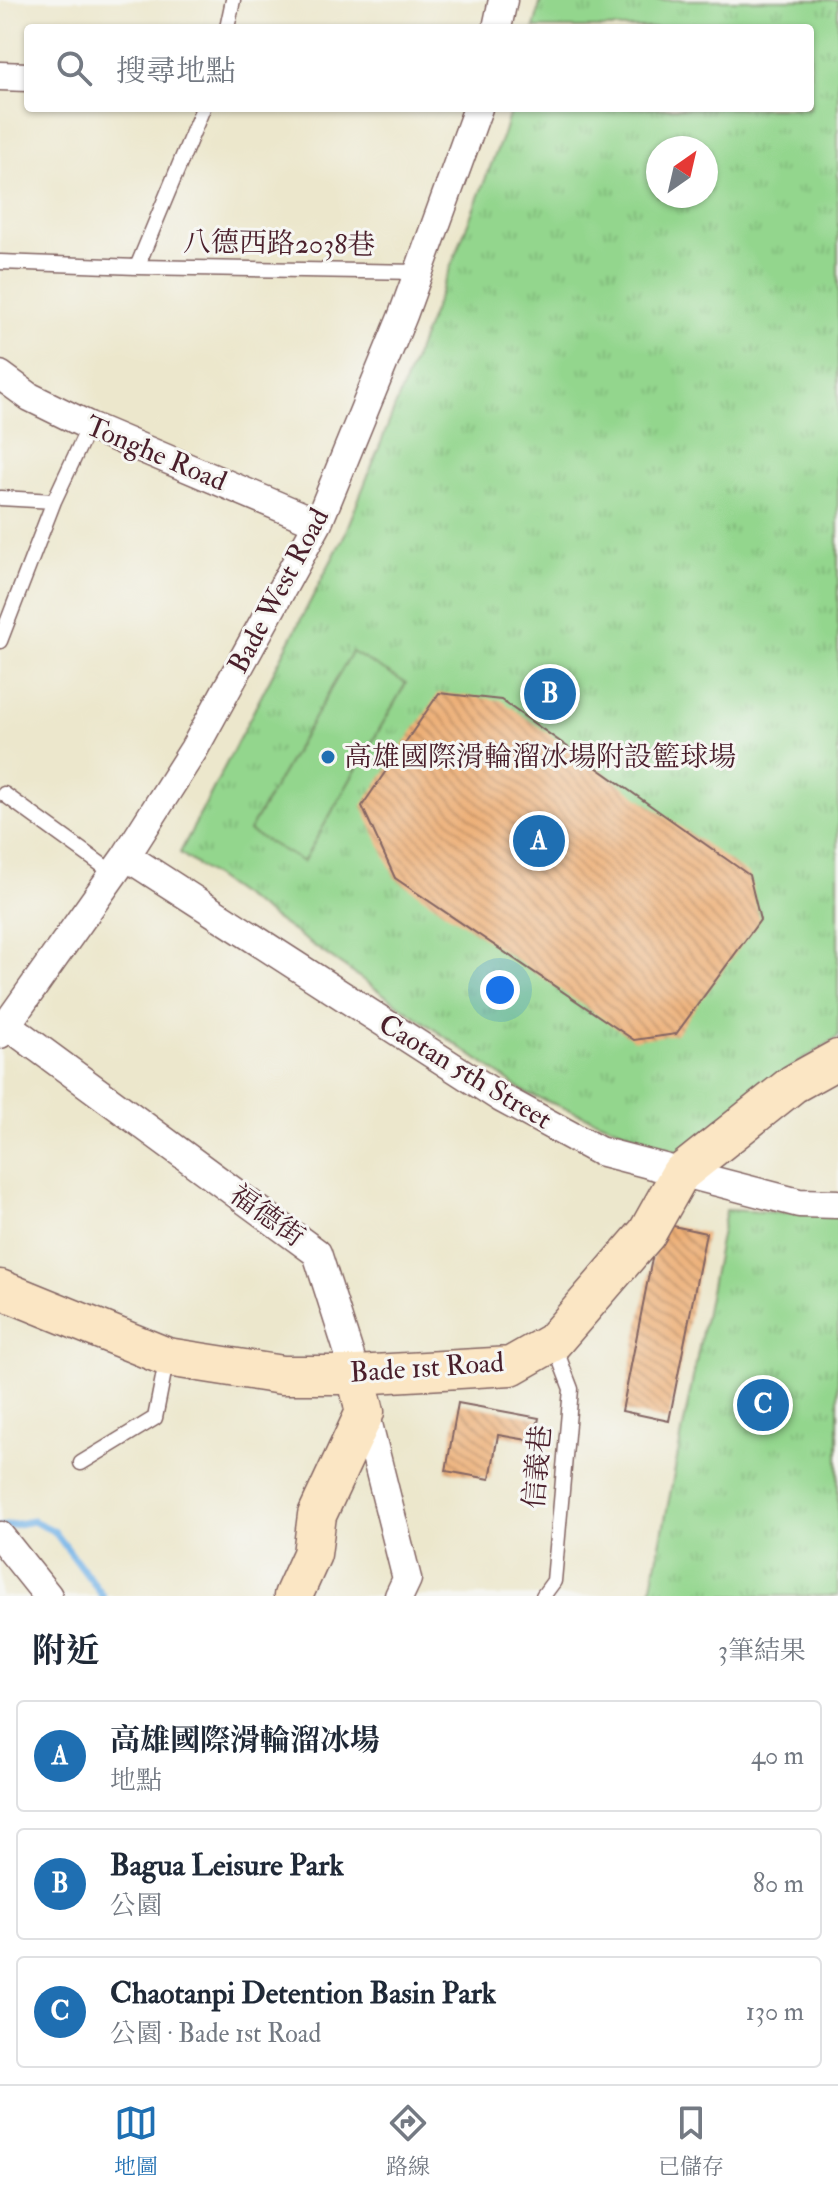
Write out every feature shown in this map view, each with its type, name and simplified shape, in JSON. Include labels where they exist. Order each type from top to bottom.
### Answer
[{"type":"street","points":[[498,24],[503,0]]},
{"type":"street","points":[[0,76],[24,77]]},
{"type":"street","name":"Bade West Road","points":[[3,1030],[120,864],[194,749],[318,523],[419,272],[477,112]]},
{"type":"street","name":"Tonghe Road","points":[[0,375],[30,397],[89,426],[318,523]]},
{"type":"street","name":"Caotan 5th Street","points":[[120,864],[501,1098],[599,1151],[799,1203],[838,1204]]},
{"type":"street","name":"福德街","points":[[3,1030],[317,1253],[356,1375],[407,1579],[399,1596]]},
{"type":"street","name":"Bade 1st Road","points":[[0,1289],[167,1357],[282,1375],[356,1375],[511,1366],[553,1342],[647,1233],[680,1174],[793,1084],[838,1059]]},
{"type":"street","points":[[293,1596],[312,1554],[317,1515],[365,1412]]},
{"type":"street","points":[[1,1538],[48,1596]]},
{"type":"lane","points":[[228,24],[233,0]]},
{"type":"lane","points":[[137,267],[201,112]]},
{"type":"lane","name":"八德西路2038巷","points":[[0,262],[419,272]]},
{"type":"lane","points":[[0,641],[54,501],[89,426]]},
{"type":"lane","points":[[0,498],[54,501]]},
{"type":"lane","points":[[4,794],[120,864]]},
{"type":"lane","name":"信義巷","points":[[543,1596],[554,1581],[571,1389],[553,1342]]},
{"type":"lane","points":[[81,1463],[155,1418],[167,1357]]},
{"type":"green space","points":[[541,0],[838,0],[838,1037],[762,1087],[686,1155],[526,1093],[180,853],[344,536],[510,112],[814,112],[814,24],[535,24]]},
{"type":"green space","name":"高雄國際滑輪溜冰場附設籃球場","points":[[352,652],[406,683],[303,862],[249,831]]},
{"type":"green space","points":[[726,1210],[838,1215],[838,1596],[650,1596]]},
{"type":"building","points":[[439,693],[501,700],[749,875],[760,920],[676,1034],[634,1040],[395,878],[362,806]]},
{"type":"building","points":[[659,1223],[706,1233],[669,1421],[622,1411]]},
{"type":"building","points":[[458,1403],[539,1418],[534,1441],[498,1435],[490,1479],[446,1471]]},
{"type":"waterway","points":[[1,1527],[33,1521],[54,1531],[103,1596]]},
{"type":"place","name":"Bagua Leisure Park","points":[[550,694]]},
{"type":"place","name":"高雄國際滑輪溜冰場附設籃球場","points":[[328,757]]},
{"type":"place","name":"高雄國際滑輪溜冰場","points":[[539,841]]},
{"type":"place","name":"Chaotanpi Detention Basin Park","points":[[763,1405]]}]
